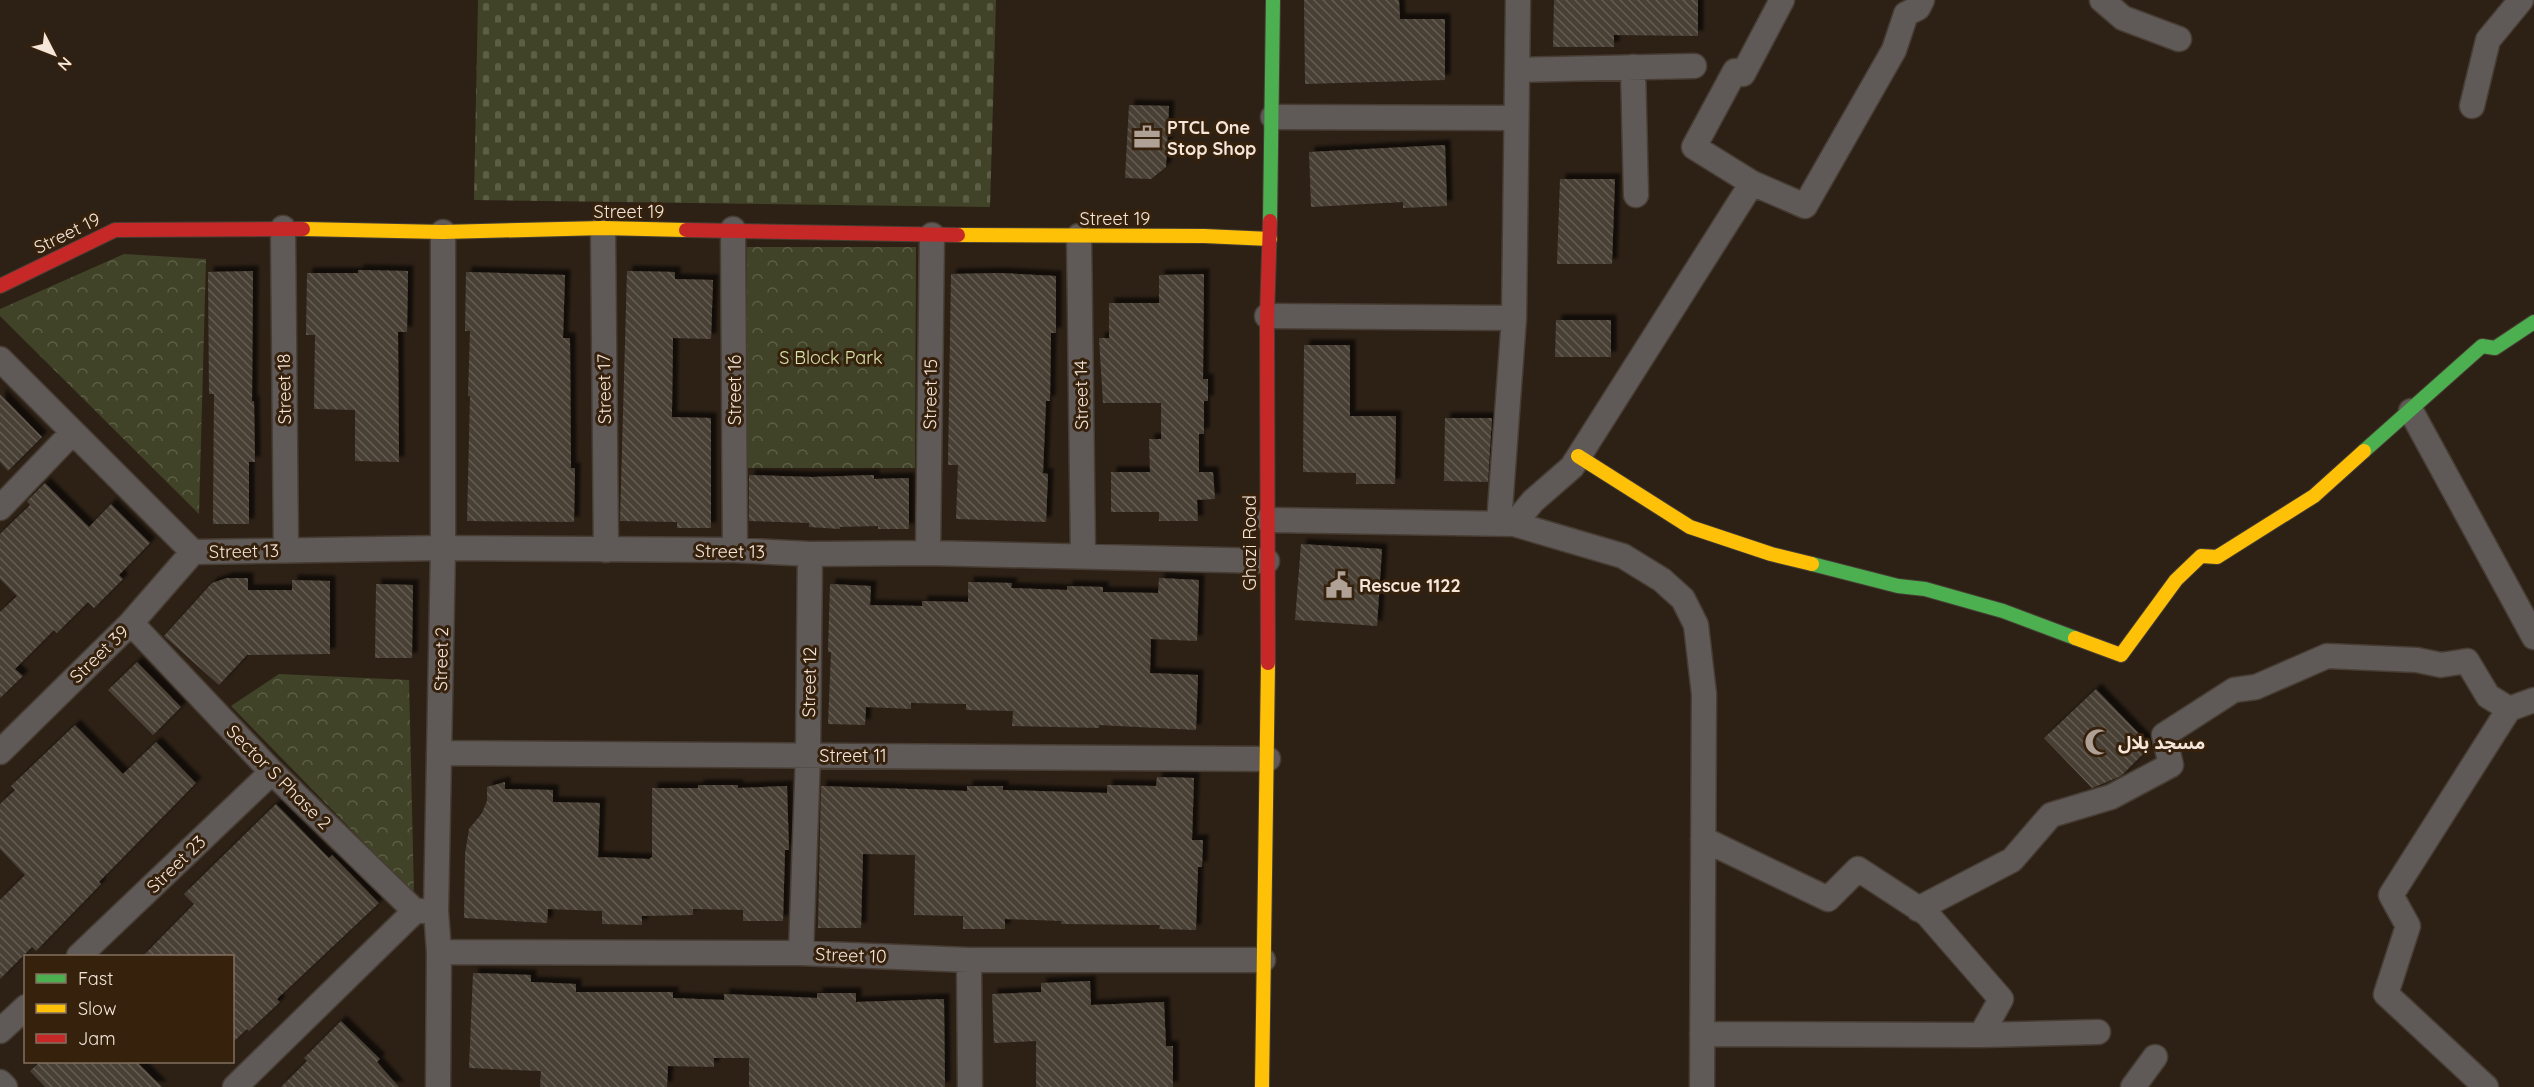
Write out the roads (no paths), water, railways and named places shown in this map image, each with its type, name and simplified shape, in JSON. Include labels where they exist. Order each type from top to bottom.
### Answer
[{"type":"street","name":"Ghazi Road","points":[[1262,1087],[1268,759],[1267,316],[1273,117],[1273,0]]},
{"type":"street","points":[[1506,523],[1514,318],[1518,0]]},
{"type":"street","points":[[1782,0],[1743,74],[1735,71],[1694,147],[1752,183],[1805,206],[1894,50],[1906,14],[1918,8],[1922,0]]},
{"type":"street","points":[[2102,0],[2122,18],[2179,39]]},
{"type":"street","points":[[2472,106],[2488,40],[2521,0]]},
{"type":"street","points":[[1517,70],[1694,66]]},
{"type":"street","points":[[1633,67],[1636,195]]},
{"type":"street","points":[[1273,117],[1516,118]]},
{"type":"street","points":[[1506,523],[1572,467],[1752,183]]},
{"type":"street","name":"Street 19","points":[[0,286],[115,230],[283,228],[443,232],[603,228],[733,229],[932,235],[1204,236],[1270,239]]},
{"type":"street","name":"Street 18","points":[[283,228],[286,550]]},
{"type":"street","name":"Street 17","points":[[603,228],[606,549]]},
{"type":"street","name":"Street 16","points":[[733,229],[735,550]]},
{"type":"street","name":"Street 2","points":[[438,1087],[439,952],[426,911],[439,753],[443,548],[443,232]]},
{"type":"street","name":"Street 15","points":[[928,552],[932,235]]},
{"type":"street","name":"Street 14","points":[[1079,236],[1083,555]]},
{"type":"street","points":[[1267,316],[1514,318]]},
{"type":"street","points":[[1578,456],[1690,526],[1771,554],[1898,586],[1925,589],[2003,611],[2121,655],[2176,580],[2201,556],[2217,557],[2314,496],[2482,346],[2495,348],[2534,322]]},
{"type":"street","points":[[0,359],[193,552]]},
{"type":"street","points":[[2411,411],[2534,637]]},
{"type":"street","points":[[0,508],[73,432]]},
{"type":"street","points":[[1268,520],[1506,523],[1623,556],[1662,580],[1683,599],[1695,626],[1704,694],[1702,1087]]},
{"type":"street","name":"Street 13","points":[[193,552],[443,548],[735,550],[810,554],[928,552],[1267,561]]},
{"type":"street","name":"Street 39","points":[[0,752],[131,623],[193,552]]},
{"type":"street","name":"Street 12","points":[[801,953],[808,755],[810,554]]},
{"type":"street","name":"Sector S Phase 2","points":[[131,623],[272,772],[426,911]]},
{"type":"street","points":[[1918,909],[2012,860],[2051,816],[2111,797],[2171,765],[2164,735],[2234,690],[2256,687],[2327,656],[2417,660],[2440,665],[2467,661],[2488,696],[2526,705],[2391,895],[2408,926],[2386,994],[2486,1087]]},
{"type":"street","name":"Street 11","points":[[439,753],[1268,759]]},
{"type":"street","name":"Street 23","points":[[81,955],[272,772]]},
{"type":"street","points":[[1703,838],[1828,899],[1858,869],[1927,914],[2001,999],[1981,1035]]},
{"type":"street","points":[[235,1087],[426,911]]},
{"type":"street","name":"Street 10","points":[[439,952],[801,953],[969,960],[1263,960]]},
{"type":"street","points":[[969,960],[970,1087]]},
{"type":"street","points":[[0,1032],[24,1009]]},
{"type":"street","points":[[1702,1034],[1981,1035],[2098,1032]]},
{"type":"street","points":[[2133,1087],[2156,1057]]},
{"type":"street","points":[[0,1082],[5,1087]]},
{"type":"place","name":"PTCL One Stop Shop","points":[[1147,137]]},
{"type":"place","name":"Rescue 1122","points":[[1339,585]]},
{"type":"place","name":"مسجد بلال","points":[[2098,742]]},
{"type":"park label","name":"S Block Park","points":[[831,357]]}]
